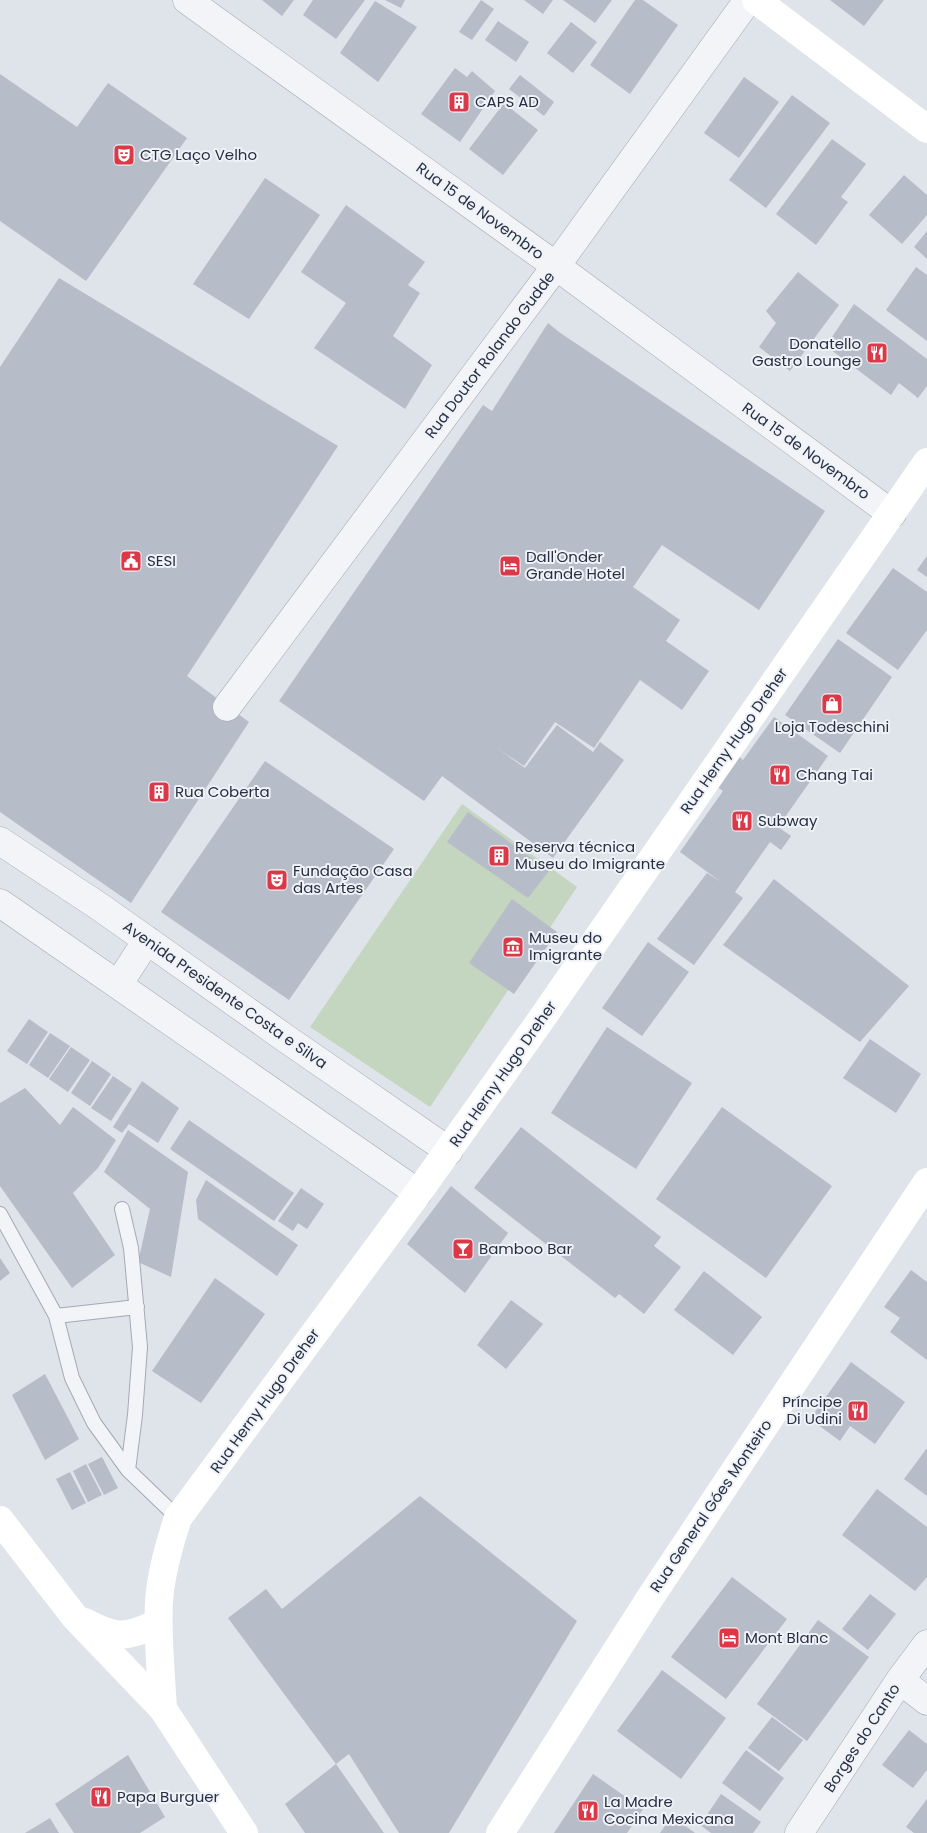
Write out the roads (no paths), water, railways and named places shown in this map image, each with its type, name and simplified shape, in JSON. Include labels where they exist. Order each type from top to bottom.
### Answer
[{"type":"main road","points":[[756,0],[927,129]]},
{"type":"main road","name":"Rua Herny Hugo Dreher","points":[[163,1709],[158,1623],[159,1599],[168,1547],[178,1518],[449,1150],[927,462]]},
{"type":"main road","name":"Rua General Góes Monteiro","points":[[500,1833],[650,1598],[927,1182]]},
{"type":"main road","points":[[0,1520],[74,1616],[163,1709],[244,1833]]},
{"type":"main road","points":[[74,1616],[109,1634],[125,1636],[136,1634],[158,1623]]},
{"type":"street","name":"Rua 15 de Novembro","points":[[187,0],[556,266],[892,514]]},
{"type":"street","name":"Rua Doutor Rolando Gudde","points":[[228,707],[556,266],[748,0]]},
{"type":"street","name":"Avenida Presidente Costa e Silva","points":[[0,841],[147,940],[285,1038],[449,1150]]},
{"type":"street","points":[[0,903],[418,1193]]},
{"type":"street","points":[[118,985],[147,940]]},
{"type":"street","name":"Borges do Canto","points":[[799,1833],[900,1680],[927,1644]]},
{"type":"street","points":[[900,1680],[927,1701]]},
{"type":"lane","points":[[122,1209],[131,1248],[140,1346],[139,1379],[128,1470]]},
{"type":"lane","points":[[0,1214],[56,1316],[72,1378],[94,1423],[128,1470],[178,1518]]},
{"type":"lane","points":[[56,1316],[137,1307]]},
{"type":"place","name":"CAPS AD","points":[[459,102]]},
{"type":"place","name":"CTG Laço Velho","points":[[124,155]]},
{"type":"place","name":"Donatello Gastro Lounge","points":[[877,353]]},
{"type":"place","name":"SESI","points":[[131,561]]},
{"type":"place","name":"Dall'Onder Grande Hotel","points":[[510,566]]},
{"type":"place","name":"Loja Todeschini","points":[[832,704]]},
{"type":"place","name":"Chang Tai","points":[[780,775]]},
{"type":"place","name":"Rua Coberta","points":[[159,792]]},
{"type":"place","name":"Subway","points":[[742,821]]},
{"type":"place","name":"Reserva técnica Museu do Imigrante","points":[[499,856]]},
{"type":"place","name":"Fundação Casa das Artes","points":[[277,880]]},
{"type":"place","name":"Museu do Imigrante","points":[[513,947]]},
{"type":"place","name":"Bamboo Bar","points":[[463,1249]]},
{"type":"place","name":"Príncipe Di Udini","points":[[858,1411]]},
{"type":"place","name":"Mont Blanc","points":[[729,1638]]},
{"type":"place","name":"Papa Burguer","points":[[101,1797]]},
{"type":"place","name":"La Madre Cocina Mexicana","points":[[588,1811]]}]
